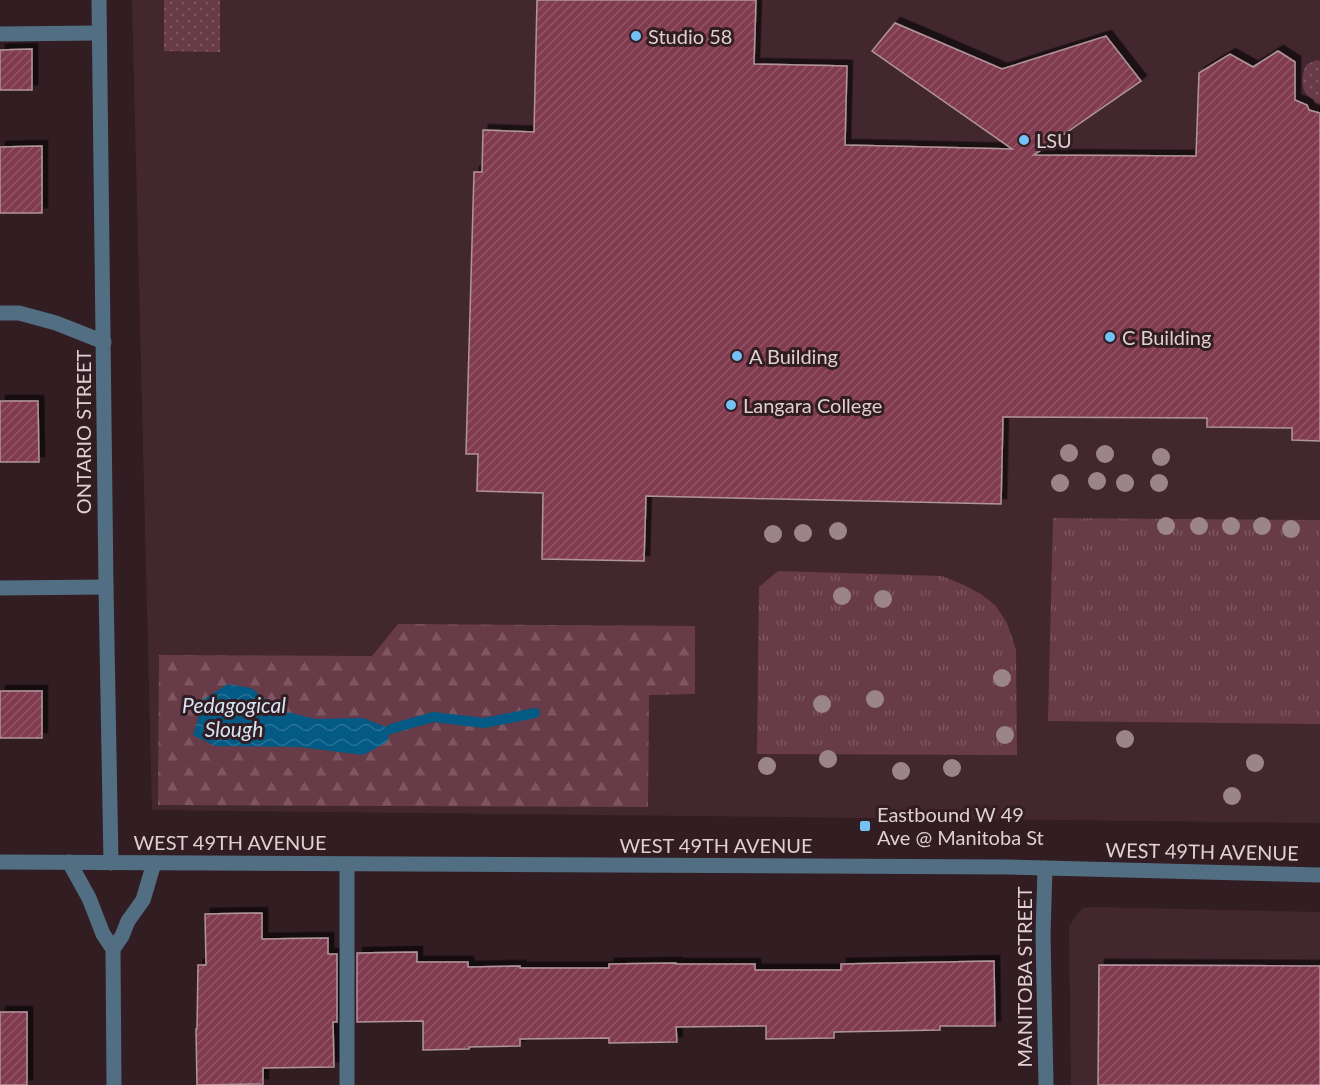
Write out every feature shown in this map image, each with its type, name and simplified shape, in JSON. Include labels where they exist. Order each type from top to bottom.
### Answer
[{"type":"street","name":"ONTARIO STREET","points":[[99,0],[111,863]]},
{"type":"street","points":[[0,34],[99,33]]},
{"type":"street","points":[[0,313],[19,313],[56,323],[104,342]]},
{"type":"street","points":[[0,588],[106,587]]},
{"type":"street","name":"WEST 49TH AVENUE","points":[[0,862],[1045,868],[1320,875]]},
{"type":"street","points":[[69,862],[89,898],[103,934],[113,949],[114,1085]]},
{"type":"street","points":[[113,949],[128,921],[143,900],[154,863]]},
{"type":"street","points":[[347,864],[347,1085]]},
{"type":"street","name":"MANITOBA STREET","points":[[1045,868],[1043,935],[1046,1085]]},
{"type":"shaded area","name":"Langara College","points":[[132,0],[1320,0],[1320,823],[152,810]]},
{"type":"shaded area","points":[[1083,908],[1320,912],[1320,1085],[1071,1085],[1069,927]]},
{"type":"green space","points":[[164,0],[220,0],[220,52],[164,51]]},
{"type":"green space","points":[[1316,60],[1320,61],[1320,104],[1309,97],[1302,83],[1306,65]]},
{"type":"green space","points":[[1053,518],[1320,520],[1320,724],[1048,721]]},
{"type":"green space","points":[[778,571],[942,576],[981,594],[996,606],[1007,623],[1016,650],[1017,755],[757,754],[759,587]]},
{"type":"green space","points":[[398,624],[695,626],[695,694],[649,695],[648,807],[158,805],[159,655],[372,656]]},
{"type":"water","name":"Pedagogical Slough","points":[[228,684],[251,688],[280,710],[315,719],[363,718],[391,729],[387,742],[363,755],[300,747],[215,746],[193,735],[204,699]]},
{"type":"building","name":"A Building","points":[[537,0],[756,0],[754,64],[847,66],[845,145],[1012,149],[872,51],[895,23],[1002,69],[1106,36],[1141,81],[1034,155],[1196,156],[1199,73],[1230,54],[1253,67],[1278,51],[1295,62],[1295,100],[1307,105],[1309,110],[1320,113],[1320,441],[1292,440],[1292,428],[1207,427],[1207,418],[1003,417],[1001,504],[646,496],[644,561],[542,559],[543,493],[477,491],[478,454],[466,454],[474,172],[482,172],[483,130],[534,132]]},
{"type":"building","points":[[32,49],[32,90],[0,90],[0,50]]},
{"type":"building","points":[[42,146],[42,213],[0,213],[0,147]]},
{"type":"building","points":[[0,401],[38,401],[39,462],[0,462]]},
{"type":"building","points":[[0,691],[42,691],[42,738],[0,738]]},
{"type":"building","points":[[262,913],[262,939],[328,938],[328,954],[337,954],[337,1022],[333,1022],[334,1067],[263,1068],[263,1084],[197,1085],[198,965],[206,965],[205,914]]},
{"type":"building","points":[[417,952],[417,962],[468,962],[468,967],[520,966],[520,968],[609,968],[609,964],[676,963],[755,964],[755,970],[841,970],[841,964],[994,961],[995,1026],[940,1026],[940,1030],[834,1032],[834,1038],[766,1039],[766,1026],[676,1027],[677,1042],[609,1043],[609,1038],[520,1039],[520,1046],[423,1050],[423,1021],[357,1022],[357,953]]},
{"type":"building","points":[[1099,965],[1320,966],[1320,1085],[1098,1085]]},
{"type":"building","points":[[0,1012],[27,1012],[27,1085],[0,1085]]},
{"type":"waterway","points":[[391,729],[433,717],[484,723],[535,713]]},
{"type":"place","name":"Studio 58","points":[[636,36]]},
{"type":"place","name":"LSU","points":[[1024,140]]},
{"type":"place","name":"C Building","points":[[1110,337]]},
{"type":"place","name":"A Building","points":[[737,356]]},
{"type":"place","name":"Langara College","points":[[731,405]]},
{"type":"place","name":"Eastbound W 49 Ave @ Manitoba St","points":[[865,826]]}]
